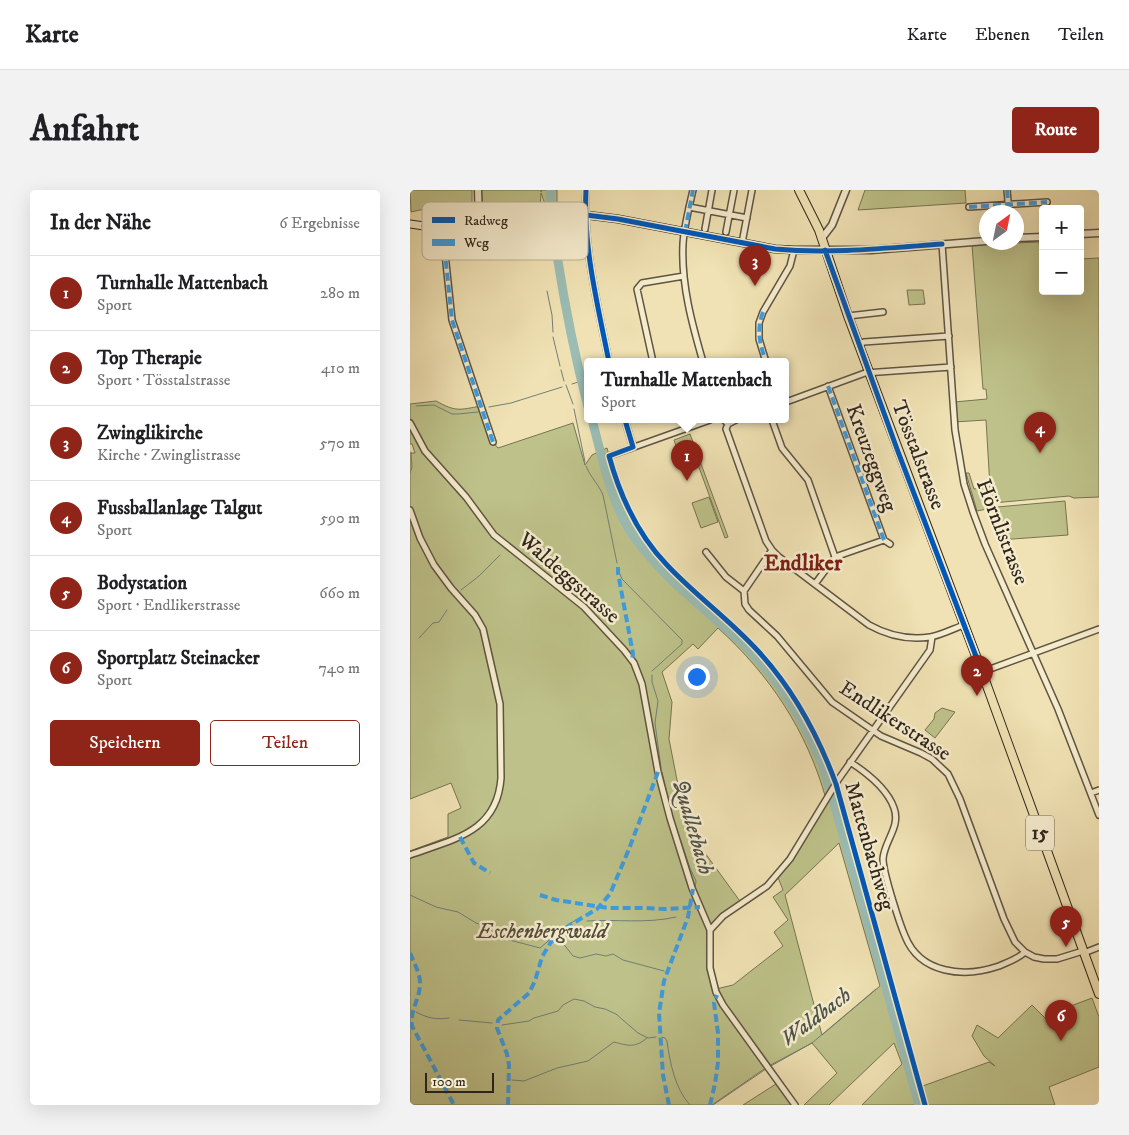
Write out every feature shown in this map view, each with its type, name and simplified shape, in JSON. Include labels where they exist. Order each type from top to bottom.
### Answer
[{"type":"main road","name":"Tösstalstrasse","points":[[799,190],[822,238],[848,316],[982,672],[1099,994]]},
{"type":"main road","points":[[588,215],[618,219],[742,243],[794,250],[825,250]]},
{"type":"street","points":[[693,190],[685,232],[684,276],[702,358]]},
{"type":"street","points":[[705,229],[712,190]]},
{"type":"street","points":[[726,232],[734,190]]},
{"type":"street","points":[[742,243],[752,190]]},
{"type":"street","points":[[822,238],[832,225],[846,190]]},
{"type":"street","points":[[1007,190],[1008,205],[1047,202]]},
{"type":"street","points":[[969,207],[979,206]]},
{"type":"street","points":[[690,207],[747,218]]},
{"type":"street","points":[[588,232],[595,291],[608,358]]},
{"type":"street","points":[[1084,234],[1099,233]]},
{"type":"street","points":[[1024,238],[1039,237]]},
{"type":"street","points":[[825,250],[871,250],[979,241]]},
{"type":"street","name":"Hörnlistrasse","points":[[942,244],[955,430],[964,484],[985,544],[1061,716],[1099,815]]},
{"type":"street","points":[[765,358],[758,339],[763,312],[790,266],[794,250]]},
{"type":"street","points":[[446,260],[452,320],[493,442]]},
{"type":"street","points":[[652,358],[637,289],[638,286],[642,283],[684,276]]},
{"type":"street","points":[[848,316],[883,312]]},
{"type":"street","points":[[859,344],[864,342],[949,336]]},
{"type":"street","points":[[789,401],[870,372],[951,367]]},
{"type":"street","name":"Kreuzeggweg","points":[[828,386],[884,540]]},
{"type":"street","name":"Waldeggstrasse","points":[[410,423],[425,451],[466,497],[494,535],[584,607],[632,660],[642,684],[658,772],[670,818],[692,888],[710,930],[709,965],[717,995],[795,1105]]},
{"type":"street","points":[[625,423],[633,447]]},
{"type":"street","points":[[609,456],[701,423]]},
{"type":"street","points":[[726,423],[726,429],[766,541],[779,557],[869,624],[884,632],[909,637],[932,637],[964,625]]},
{"type":"street","points":[[773,423],[782,448],[808,480],[835,557]]},
{"type":"street","points":[[410,510],[420,538],[434,565],[451,588],[476,614],[483,629],[500,704],[501,778],[500,790],[495,806],[479,826],[456,838],[410,855]]},
{"type":"street","points":[[815,584],[835,557],[884,540],[890,544]]},
{"type":"street","points":[[744,591],[772,550]]},
{"type":"street","name":"Endlikerstrasse","points":[[706,552],[726,577],[744,591],[745,604],[749,610],[781,639],[824,694],[845,713],[893,742],[932,759],[948,774],[960,798],[1009,931],[1015,942],[1025,952]]},
{"type":"street","points":[[982,672],[1099,629]]},
{"type":"street","points":[[710,930],[721,917],[757,893],[777,875],[797,849],[850,762],[930,650],[932,637]]},
{"type":"street","points":[[850,762],[864,771],[885,792],[895,810],[894,829],[885,849],[883,862],[905,936],[922,960],[934,967],[956,973],[991,968],[1022,956],[1025,952],[1034,957],[1057,959],[1099,947]]},
{"type":"street","points":[[1091,793],[1099,790]]},
{"type":"green space","points":[[410,190],[472,190],[472,202],[422,202],[422,210],[411,212]]},
{"type":"green space","points":[[481,190],[541,190],[541,192],[542,190],[557,190],[557,202],[544,202],[541,193],[540,202],[482,202]]},
{"type":"green space","points":[[865,190],[965,190],[966,203],[858,210]]},
{"type":"green space","points":[[1039,242],[1039,295],[1084,295],[1084,259],[1099,258],[1099,497],[1074,498],[1069,496],[993,503],[987,509],[977,511],[966,473],[969,473],[974,489],[990,487],[986,420],[954,422],[954,402],[987,399],[986,389],[983,389],[972,245],[979,245],[979,250],[1024,250],[1024,243]]},
{"type":"green space","points":[[907,290],[923,290],[925,304],[909,305]]},
{"type":"green space","name":"Eschenbergwald","points":[[436,401],[448,407],[458,409],[481,406],[493,442],[498,448],[573,423],[585,465],[592,455],[607,448],[625,500],[644,536],[661,559],[723,616],[771,665],[800,707],[823,753],[836,785],[920,1087],[989,1062],[995,1066],[984,1056],[972,1036],[977,1025],[998,1038],[1032,1005],[1047,1020],[1052,1013],[1092,998],[1099,1017],[1099,1067],[1049,1087],[1055,1105],[862,1105],[902,1064],[894,1043],[829,1105],[804,1105],[837,1073],[812,1043],[767,1067],[712,1105],[410,1105],[410,851],[448,837],[448,814],[461,808],[451,783],[410,799],[410,453],[415,453],[412,444],[410,444],[410,404]],"holes":[[[718,628],[754,665],[784,706],[808,750],[826,799],[777,875],[783,890],[773,897],[788,920],[774,932],[783,946],[733,985],[716,989],[709,960],[710,930],[742,904],[692,835],[677,780],[669,739],[672,702],[662,672],[693,644],[698,649]],[[839,843],[880,986],[822,1035],[785,895]]]},
{"type":"green space","points":[[690,434],[728,537],[725,538],[697,462],[683,466],[674,440]]},
{"type":"green space","points":[[709,497],[718,522],[701,528],[692,503]]},
{"type":"green space","points":[[1065,501],[1068,535],[999,540],[997,507]]},
{"type":"green space","points":[[942,708],[955,712],[935,738],[925,730],[934,719],[935,713]]},
{"type":"green space","points":[[779,1082],[794,1105],[743,1105]]},
{"type":"waterway","points":[[551,190],[551,202]]},
{"type":"waterway","points":[[558,260],[584,390]]},
{"type":"waterway","name":"Qualletbach","points":[[547,291],[553,332]]},
{"type":"waterway","name":"Qualletbach","points":[[553,337],[560,366]]},
{"type":"waterway","name":"Qualletbach","points":[[561,370],[564,381]]},
{"type":"waterway","points":[[572,384],[581,381]]},
{"type":"waterway","name":"Qualletbach","points":[[566,385],[573,404]]},
{"type":"waterway","points":[[489,407],[511,403],[562,387]]},
{"type":"waterway","points":[[416,406],[434,405],[452,414],[478,412]]},
{"type":"waterway","name":"Qualletbach","points":[[574,409],[585,462]]},
{"type":"waterway","points":[[593,423],[613,494],[632,534],[654,562],[759,661],[783,692],[812,742],[832,796],[919,1105]]},
{"type":"waterway","points":[[410,473],[412,467],[411,452]]},
{"type":"waterway","name":"Qualletbach","points":[[586,466],[603,495],[617,563]]},
{"type":"waterway","points":[[461,590],[479,576],[500,555]]},
{"type":"waterway","name":"Qualletbach","points":[[619,572],[622,579],[682,640],[682,644],[652,671]]},
{"type":"waterway","points":[[419,638],[433,623],[439,622],[447,610]]},
{"type":"waterway","name":"Qualletbach","points":[[652,675],[652,682],[658,701],[655,723],[661,768]]},
{"type":"waterway","name":"Qualletbach","points":[[662,772],[673,818],[696,881],[695,889]]},
{"type":"waterway","name":"Qualletbach","points":[[410,895],[436,907],[458,912],[485,926],[502,938],[540,948],[566,926],[581,917]]},
{"type":"waterway","name":"Qualletbach","points":[[587,921],[643,921],[676,917]]},
{"type":"waterway","points":[[562,942],[573,956],[580,958],[596,954],[606,956],[613,954],[623,960],[664,971]]},
{"type":"waterway","name":"Waldbach","points":[[771,1066],[812,1043],[876,989]]},
{"type":"waterway","points":[[502,1025],[529,1021],[558,1011],[563,1005],[574,999],[616,1014],[638,1033],[648,1038],[656,1037]]},
{"type":"waterway","points":[[416,1012],[432,1018],[449,1018]]},
{"type":"waterway","points":[[459,1020],[492,1023]]},
{"type":"waterway","points":[[662,1037],[667,1041],[677,1084],[690,1105]]},
{"type":"waterway","points":[[512,1080],[524,1081],[557,1068],[588,1061],[614,1042],[632,1045],[647,1038]]},
{"type":"waterway","name":"Waldbach","points":[[713,1105],[766,1069]]},
{"type":"marked path","points":[[685,232],[693,190]]},
{"type":"marked path","points":[[1007,190],[1008,205]]},
{"type":"marked path","points":[[969,207],[1047,202]]},
{"type":"marked path","points":[[446,260],[452,320],[493,442]]},
{"type":"marked path","points":[[763,312],[760,337],[765,358]]},
{"type":"marked path","points":[[828,386],[884,540]]},
{"type":"marked path","points":[[618,567],[633,654],[632,660]]},
{"type":"marked path","points":[[508,1105],[509,1065],[497,1028],[498,1020],[529,993],[535,981],[542,957],[551,942],[570,925],[597,909],[610,894],[658,772]]},
{"type":"marked path","points":[[460,837],[474,863],[490,873]]},
{"type":"marked path","points":[[669,1105],[663,1075],[659,1013],[664,981],[688,917],[693,889]]},
{"type":"marked path","points":[[540,895],[556,900],[608,908],[665,909],[700,907]]},
{"type":"marked path","points":[[410,953],[420,979],[420,989],[412,1014],[412,1026],[454,1105]]},
{"type":"marked path","points":[[710,1105],[718,1062],[718,1033],[714,1003],[717,995]]},
{"type":"cycle path","points":[[586,190],[586,202]]},
{"type":"cycle path","points":[[588,215],[618,219],[775,249],[838,251],[942,244]]},
{"type":"cycle path","points":[[588,244],[596,298],[608,358]]},
{"type":"cycle path","points":[[825,250],[897,449],[982,672]]},
{"type":"cycle path","name":"Mattenbachweg","points":[[626,423],[633,447],[609,456],[618,486],[638,527],[667,565],[747,640],[771,666],[794,697],[821,748],[836,784],[925,1105]]},
{"type":"place","name":"Zwinglikirche","points":[[755,286]]},
{"type":"place","name":"Fussballanlage Talgut","points":[[1040,453]]},
{"type":"place","name":"Turnhalle Mattenbach","points":[[687,481]]},
{"type":"place","name":"Top Therapie","points":[[977,696]]},
{"type":"place","name":"Bodystation","points":[[1066,947]]},
{"type":"place","name":"Sportplatz Steinacker","points":[[1061,1041]]},
{"type":"district","name":"Endliker","points":[[803,563]]}]
